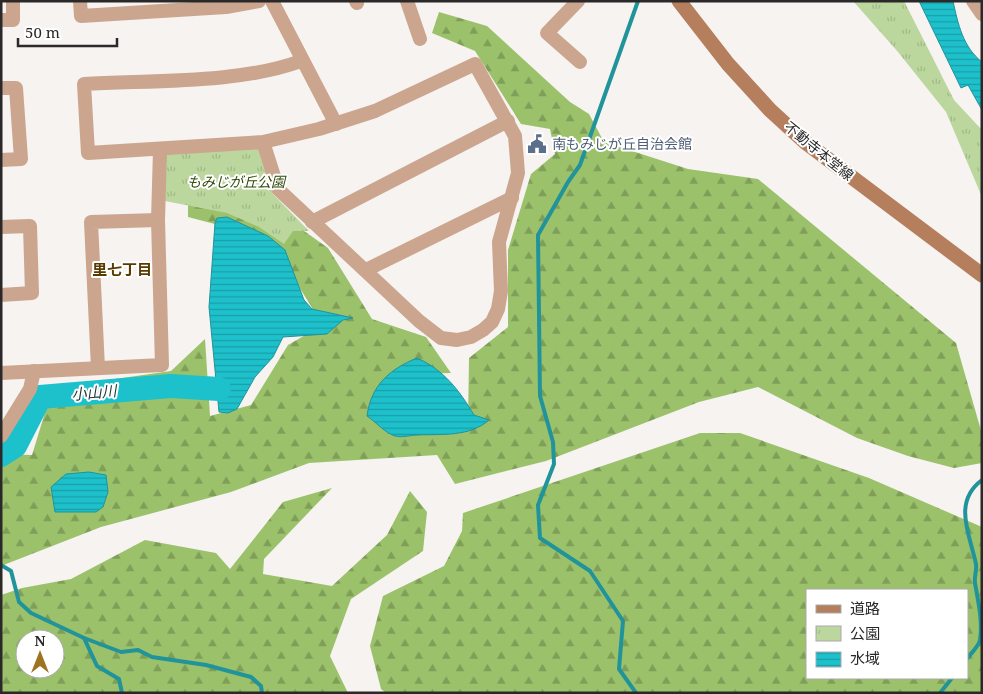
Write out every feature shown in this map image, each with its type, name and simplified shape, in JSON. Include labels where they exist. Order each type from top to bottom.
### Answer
[{"type":"main road","name":"不動寺本堂線","points":[[680,1],[728,64],[770,110],[799,136],[982,275]]},
{"type":"street","points":[[1,20],[13,20],[13,1]]},
{"type":"street","points":[[80,1],[81,16],[137,7],[226,7],[259,1]]},
{"type":"street","points":[[272,1],[301,61],[336,124]]},
{"type":"street","points":[[407,1],[420,39]]},
{"type":"street","points":[[578,1],[547,33],[580,62]]},
{"type":"street","points":[[973,1],[982,14]]},
{"type":"street","points":[[262,142],[278,189],[419,321],[441,338],[457,340],[471,338],[492,322],[498,310],[501,291],[499,242],[518,174],[515,136],[475,64],[374,111],[336,124],[262,142],[160,150],[88,153],[84,84],[242,75],[301,61]]},
{"type":"street","points":[[1,88],[16,88],[21,159],[1,160]]},
{"type":"street","points":[[312,222],[508,121]]},
{"type":"street","points":[[1,373],[162,366],[158,220],[160,150]]},
{"type":"street","points":[[366,270],[512,198]]},
{"type":"street","points":[[98,368],[91,222],[158,220]]},
{"type":"street","points":[[1,227],[30,226],[32,293],[1,295]]},
{"type":"street","points":[[1,436],[30,389],[34,371]]},
{"type":"green space","points":[[853,1],[904,1],[954,100],[982,130],[982,197],[946,112],[898,52]]},
{"type":"green space","points":[[439,12],[487,26],[570,102],[589,114],[604,142],[688,169],[758,179],[956,343],[982,434],[982,463],[954,468],[908,456],[857,438],[758,387],[699,402],[546,461],[455,484],[437,455],[309,463],[231,492],[101,527],[1,566],[1,454],[32,455],[47,406],[66,386],[171,371],[205,339],[210,416],[251,405],[288,345],[323,325],[277,252],[230,228],[188,217],[188,186],[255,196],[328,248],[372,319],[426,337],[451,373],[411,374],[468,424],[469,358],[508,327],[508,250],[531,174],[555,154],[550,129],[521,124],[475,51],[432,33]]},
{"type":"green space","name":"もみじが丘公園","points":[[258,149],[272,193],[309,231],[293,231],[284,244],[259,227],[227,213],[165,201],[165,154]]},
{"type":"green space","points":[[700,433],[740,433],[869,478],[982,527],[982,693],[386,693],[381,689],[370,646],[383,596],[444,566],[462,531],[463,513]]},
{"type":"green space","points":[[332,488],[264,559],[263,574],[332,586],[387,535],[410,491],[427,512],[423,551],[351,599],[330,656],[348,693],[1,693],[1,595],[22,588],[71,579],[145,540],[216,553],[230,569],[283,502]]},
{"type":"water","points":[[919,1],[953,1],[959,26],[966,42],[982,62],[982,110],[968,85],[961,88]]},
{"type":"water","points":[[227,217],[268,236],[285,250],[304,300],[312,309],[353,318],[343,320],[327,334],[283,337],[273,357],[255,377],[237,409],[228,413],[219,412],[209,307],[215,223],[217,218]]},
{"type":"water","points":[[417,358],[435,368],[450,382],[463,397],[474,415],[489,420],[473,429],[455,434],[401,437],[388,432],[367,416],[373,395],[383,379],[398,367]]},
{"type":"water","points":[[89,472],[106,475],[108,492],[103,507],[96,512],[55,512],[51,487],[66,474]]},
{"type":"waterway","points":[[636,693],[619,669],[623,621],[590,571],[540,538],[538,505],[554,464],[553,442],[540,396],[538,235],[568,182],[580,165],[638,1]]},
{"type":"waterway","name":"小山川","points":[[1,455],[15,446],[40,397],[171,386],[219,389]]},
{"type":"waterway","points":[[968,658],[977,647],[981,626],[975,581],[976,564],[967,530],[965,509],[973,489],[982,480]]},
{"type":"waterway","points":[[1,565],[11,571],[19,602],[31,613],[84,638],[121,652],[138,650],[152,657],[206,665],[251,677],[261,686],[262,693]]},
{"type":"waterway","points":[[84,638],[97,666],[119,679],[122,693]]},
{"type":"waterway","points":[[940,693],[951,679]]},
{"type":"place","name":"南もみじが丘自治会館","points":[[537,144]]},
{"type":"district","name":"里七丁目","points":[[122,270]]}]
